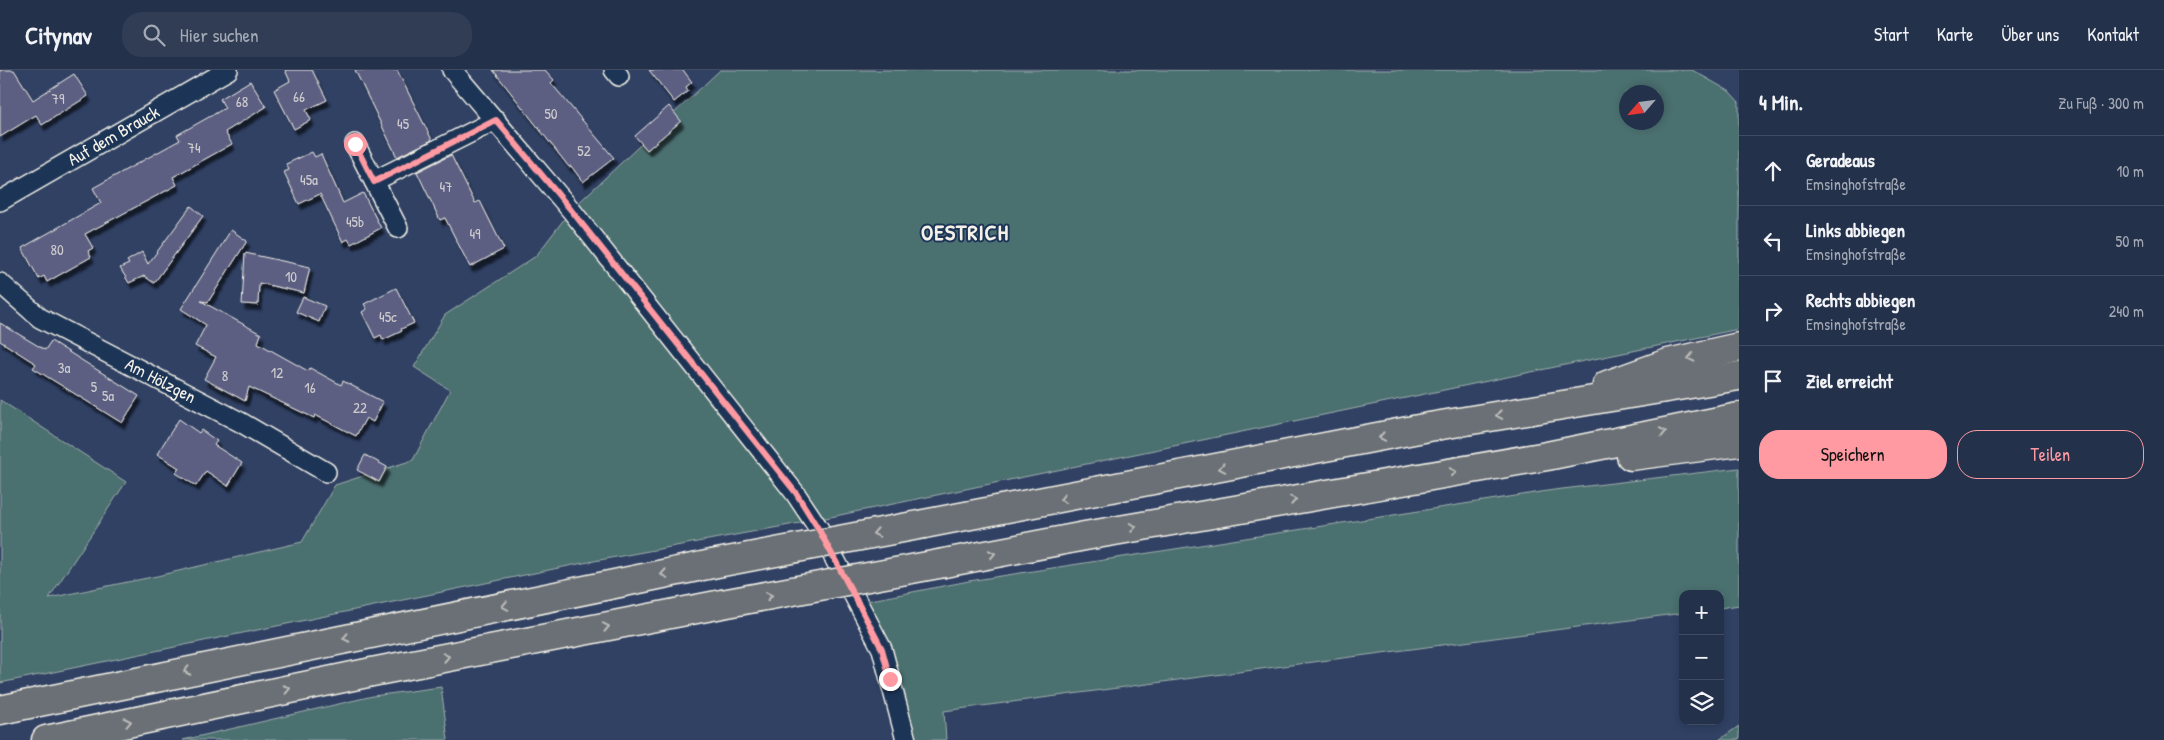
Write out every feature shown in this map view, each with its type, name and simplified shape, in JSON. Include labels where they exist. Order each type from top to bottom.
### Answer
[{"type":"highway","points":[[1547,407],[1668,363],[1739,347]]},
{"type":"highway","points":[[0,710],[712,564],[1547,407],[1739,376]]},
{"type":"highway","points":[[46,740],[372,672],[722,604],[1085,536],[1547,456],[1739,417]]},
{"type":"highway","points":[[1547,456],[1610,458],[1739,442]]},
{"type":"street","name":"Auf dem Brauck","points":[[0,201],[228,70]]},
{"type":"street","points":[[452,70],[577,217],[796,493],[819,530],[882,649],[906,740]]},
{"type":"street","points":[[374,182],[496,120]]},
{"type":"street","points":[[355,144],[398,228]]},
{"type":"street","name":"Am Hölzgen","points":[[0,283],[40,318],[242,424],[326,472]]},
{"type":"green space","points":[[720,70],[1692,70],[1729,91],[1739,102],[1739,329],[811,521],[578,564],[0,683],[0,400],[126,482],[49,598],[157,576],[302,542],[335,485],[413,460],[450,390],[414,367],[445,315],[536,256],[571,210]]},
{"type":"green space","points":[[1739,468],[1739,605],[1724,607],[1724,590],[1679,590],[1679,614],[944,711],[946,740],[909,740],[856,603],[969,581],[1554,490]]},
{"type":"green space","points":[[441,687],[448,740],[183,740],[373,696]]},
{"type":"green space","points":[[1739,726],[1739,740],[1719,740]]},
{"type":"building","points":[[0,70],[14,70],[33,100],[74,74],[88,96],[42,125],[36,115],[0,137]]},
{"type":"building","points":[[285,70],[312,70],[327,100],[306,110],[311,120],[294,129],[274,90],[290,81]]},
{"type":"building","points":[[355,70],[397,70],[432,140],[397,157]]},
{"type":"building","points":[[493,70],[545,70],[554,80],[551,83],[614,158],[583,182],[571,166],[569,167]]},
{"type":"building","points":[[649,70],[683,70],[692,82],[686,87],[688,91],[674,102]]},
{"type":"building","points":[[250,81],[266,107],[225,132],[232,144],[173,177],[177,185],[85,234],[93,248],[88,251],[91,257],[47,282],[44,276],[39,279],[22,248],[101,203],[93,188],[180,140],[177,135],[225,108],[220,99]]},
{"type":"building","points":[[669,106],[681,121],[647,150],[635,136]]},
{"type":"building","points":[[312,152],[315,157],[321,154],[343,203],[363,193],[381,228],[351,244],[348,239],[343,242],[320,194],[299,204],[284,172],[289,170],[286,164]]},
{"type":"building","points":[[451,155],[475,203],[480,201],[504,249],[470,267],[445,218],[440,220],[417,172]]},
{"type":"building","points":[[191,206],[203,216],[154,283],[144,276],[129,283],[120,268],[129,264],[127,261],[142,252],[148,264]]},
{"type":"building","points":[[231,230],[247,241],[208,302],[201,301],[261,334],[258,343],[308,371],[310,368],[341,385],[343,381],[383,402],[373,422],[366,418],[356,436],[315,415],[314,418],[249,387],[245,401],[204,379],[216,357],[195,346],[206,325],[181,309]]},
{"type":"building","points":[[245,253],[310,267],[304,293],[259,283],[258,305],[242,304]]},
{"type":"building","points":[[396,288],[414,323],[383,340],[381,335],[375,338],[362,312],[367,309],[364,304]]},
{"type":"building","points":[[303,297],[325,306],[319,322],[296,312]]},
{"type":"building","points":[[0,323],[45,350],[51,341],[139,396],[122,423],[33,368],[36,364],[0,341]]},
{"type":"building","points":[[179,419],[199,433],[201,430],[217,441],[214,445],[242,463],[228,486],[206,471],[196,486],[176,473],[179,468],[157,454]]},
{"type":"building","points":[[365,455],[387,467],[379,482],[357,470]]},
{"type":"district","name":"OESTRICH","points":[[965,232]]},
{"type":"route","points":[[355,144],[374,182],[496,120],[571,210],[796,493],[819,530],[882,649],[890,679]]}]
